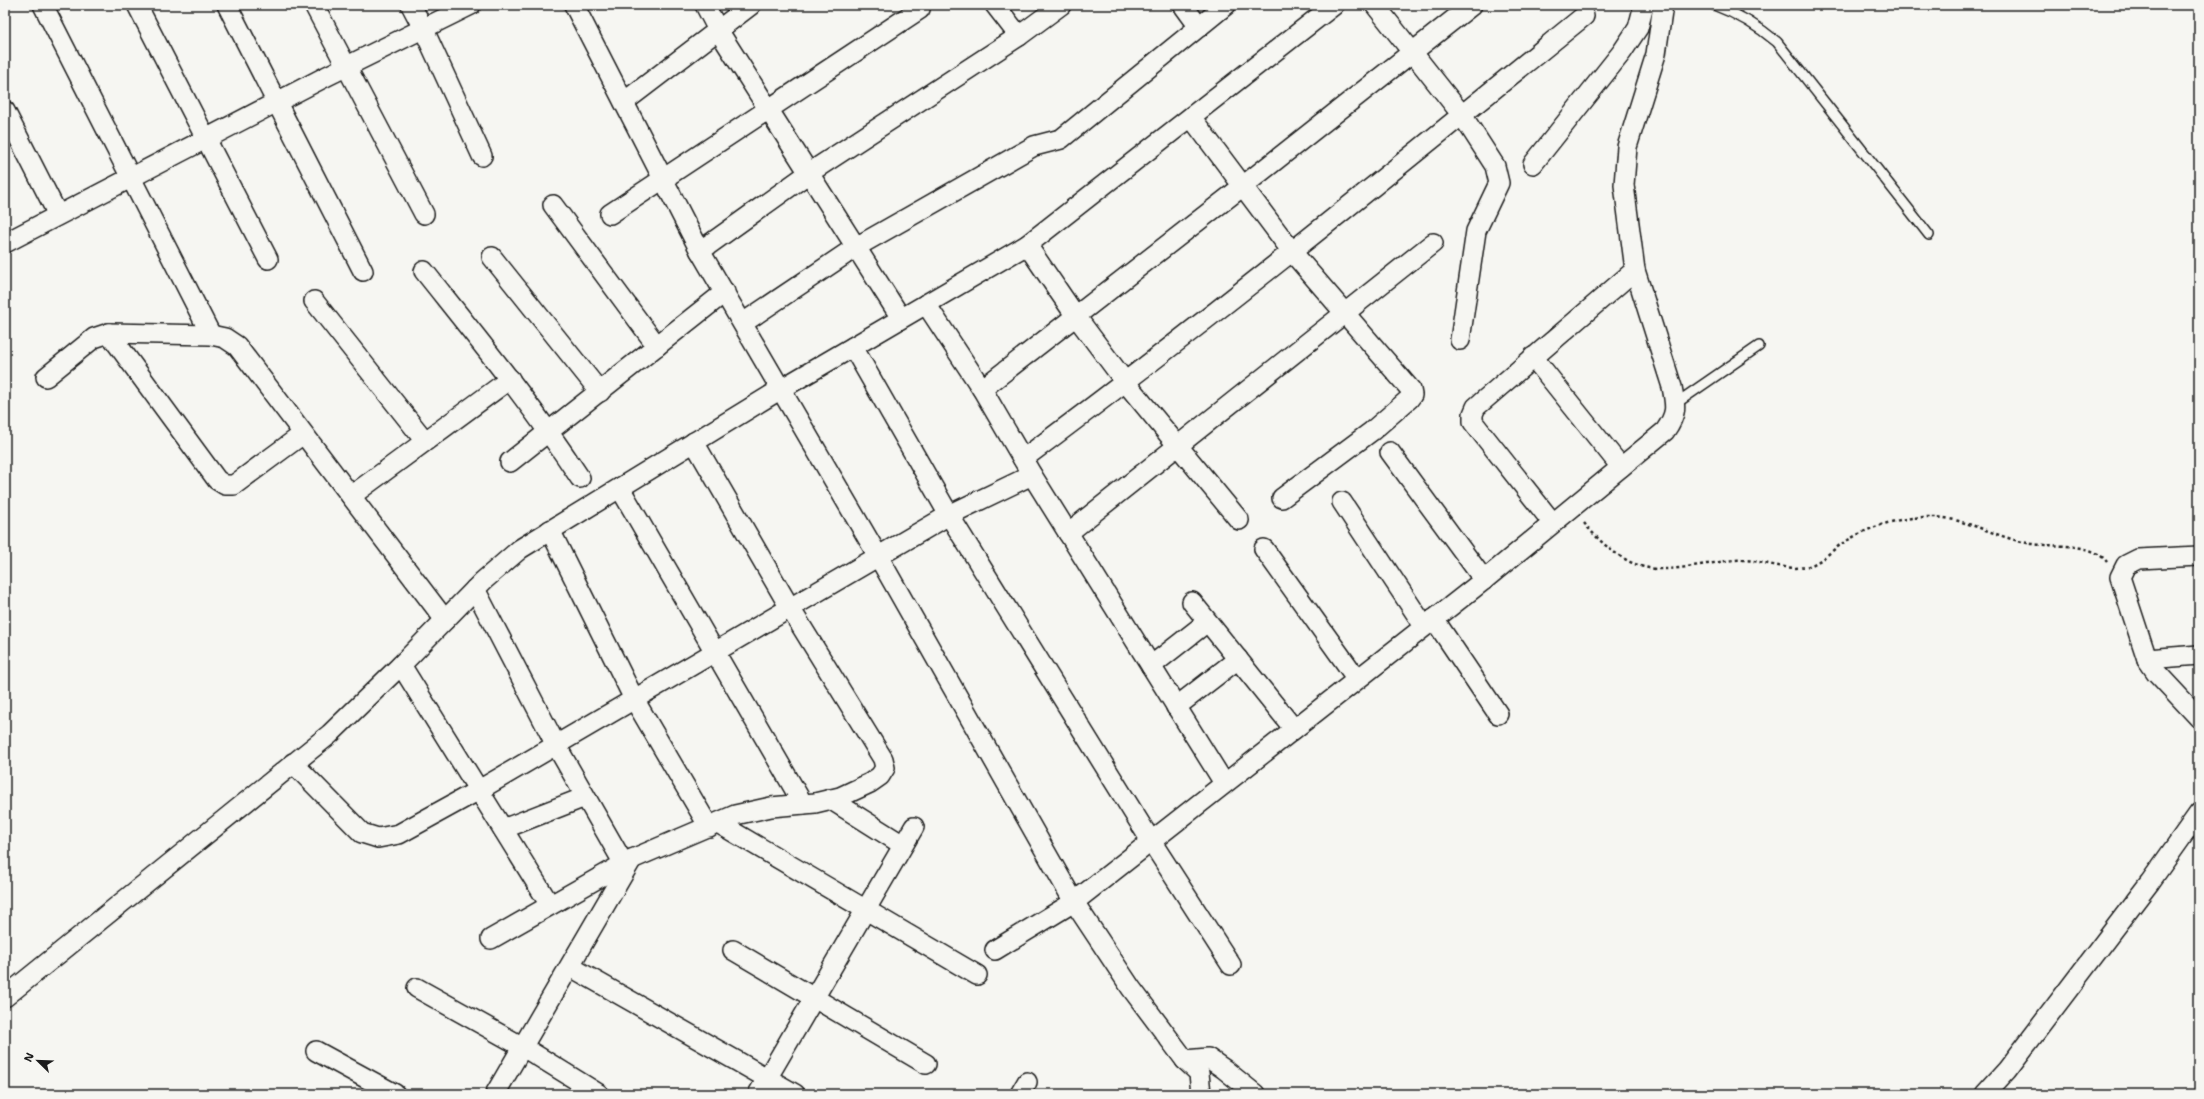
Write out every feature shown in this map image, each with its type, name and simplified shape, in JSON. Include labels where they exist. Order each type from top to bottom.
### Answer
[{"type":"street","points":[[43,5],[212,335]]},
{"type":"street","points":[[137,5],[268,259]]},
{"type":"street","points":[[227,5],[278,102],[363,271]]},
{"type":"street","points":[[314,5],[424,214]]},
{"type":"street","points":[[411,5],[482,156]]},
{"type":"street","points":[[5,243],[131,176],[346,67],[424,30],[471,5]]},
{"type":"street","points":[[574,5],[700,251],[878,556],[1074,902],[1131,988],[1185,1060],[1200,1073],[1201,1094]]},
{"type":"street","points":[[705,5],[718,30],[902,318]]},
{"type":"street","points":[[624,102],[751,5]]},
{"type":"street","points":[[995,5],[1019,36]]},
{"type":"street","points":[[700,251],[809,173],[1019,36],[1061,5]]},
{"type":"street","points":[[1184,5],[1199,27]]},
{"type":"street","points":[[743,323],[856,246],[1034,146],[1061,139],[1226,5]]},
{"type":"street","points":[[5,997],[330,734],[401,665],[475,589],[520,549],[781,389],[1027,245],[1334,5]]},
{"type":"street","points":[[1375,5],[1462,115],[1496,166],[1499,183],[1476,231],[1460,340]]},
{"type":"street","points":[[982,389],[1413,53],[1472,5]]},
{"type":"street","points":[[1533,164],[1622,52],[1638,28],[1644,5]]},
{"type":"street","points":[[995,950],[1074,902],[1484,580],[1570,507],[1665,431],[1674,418],[1675,404],[1672,387],[1635,270],[1624,185],[1625,159],[1632,130],[1656,54],[1663,5]]},
{"type":"street","points":[[610,214],[920,9]]},
{"type":"street","points":[[293,763],[362,833],[378,838],[399,834],[479,790],[949,515],[1028,467],[1126,383],[1293,253],[1584,16]]},
{"type":"street","points":[[5,111],[58,215]]},
{"type":"street","points":[[1191,117],[1293,253],[1411,390],[1412,395],[1372,430],[1282,498]]},
{"type":"street","points":[[553,205],[657,346]]},
{"type":"street","points":[[1068,533],[1433,243]]},
{"type":"street","points":[[1027,245],[1075,315],[1126,383],[1239,520]]},
{"type":"street","points":[[492,257],[600,392]]},
{"type":"street","points":[[1552,522],[1473,422],[1473,414],[1476,407],[1635,270]]},
{"type":"street","points":[[424,271],[510,379],[549,431],[580,478]]},
{"type":"street","points":[[510,462],[725,292]]},
{"type":"street","points":[[314,301],[425,441]]},
{"type":"street","points":[[926,304],[982,389],[1068,533],[1224,783]]},
{"type":"street","points":[[109,332],[217,480],[225,485],[234,485],[303,434]]},
{"type":"street","points":[[46,378],[94,338],[109,332],[212,335],[225,338],[237,346],[445,620]]},
{"type":"street","points":[[853,347],[949,515],[1150,841],[1231,966]]},
{"type":"street","points":[[1533,358],[1620,467]]},
{"type":"street","points":[[351,496],[510,379]]},
{"type":"street","points":[[491,939],[628,862],[713,825],[735,816],[771,807],[803,804],[840,797],[880,776],[885,768],[883,759],[790,608],[694,442]]},
{"type":"street","points":[[1390,452],[1484,580]]},
{"type":"street","points":[[620,488],[803,804]]},
{"type":"street","points":[[1342,502],[1429,623],[1498,714]]},
{"type":"street","points":[[550,530],[634,699],[713,825],[977,975]]},
{"type":"street","points":[[1264,549],[1357,679]]},
{"type":"street","points":[[2199,556],[2138,560],[2126,565],[2120,577],[2147,659],[2156,672],[2199,718]]},
{"type":"street","points":[[475,589],[556,745],[585,797],[628,862]]},
{"type":"street","points":[[1192,602],[1294,729]]},
{"type":"street","points":[[1151,666],[1207,622]]},
{"type":"street","points":[[2147,659],[2199,656]]},
{"type":"street","points":[[1176,707],[1238,659]]},
{"type":"street","points":[[401,665],[550,905]]},
{"type":"street","points":[[503,829],[585,797]]},
{"type":"street","points":[[830,800],[903,845]]},
{"type":"street","points":[[1985,1094],[2007,1070],[2150,882],[2199,813]]},
{"type":"street","points":[[758,1094],[914,827]]},
{"type":"street","points":[[495,1094],[571,967],[628,862]]},
{"type":"street","points":[[733,950],[926,1064]]},
{"type":"street","points":[[571,967],[795,1094]]},
{"type":"street","points":[[417,988],[523,1047],[599,1094]]},
{"type":"street","points":[[316,1051],[395,1094]]},
{"type":"street","points":[[1185,1060],[1208,1058],[1224,1068],[1255,1094]]},
{"type":"lane","points":[[1714,5],[1740,15],[1760,27],[1777,42],[1929,235]]},
{"type":"lane","points":[[1675,404],[1759,346]]},
{"type":"path","points":[[1570,507],[1598,540],[1614,553],[1649,568],[1663,569],[1742,560],[1787,567],[1805,567],[1823,558],[1848,540],[1873,528],[1901,520],[1926,517],[1953,519],[2032,544],[2087,549],[2105,559],[2120,577]]}]
